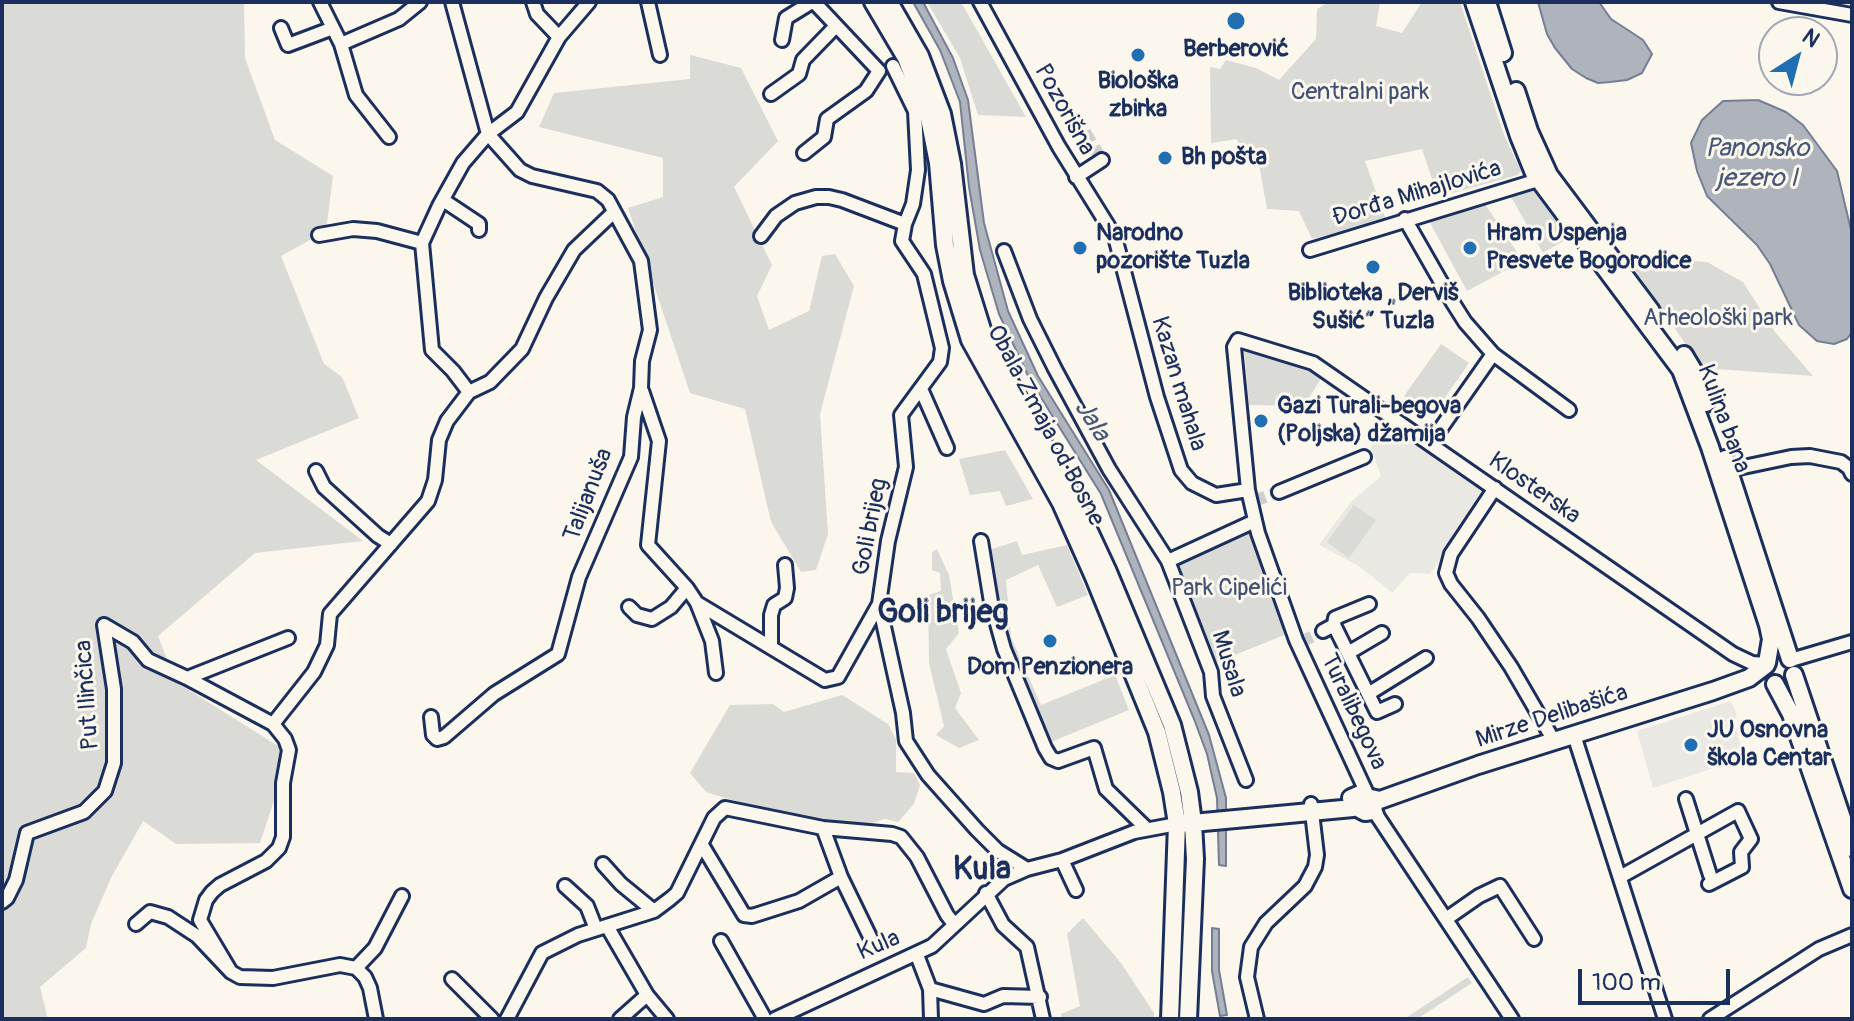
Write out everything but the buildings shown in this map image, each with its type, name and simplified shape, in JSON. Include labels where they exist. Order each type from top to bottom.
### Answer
[{"type":"main road","name":"Obala Zmaja od Bosne","points":[[873,2],[899,62],[929,118],[938,163],[945,245],[970,340],[1061,503],[1094,577],[1157,732],[1180,821]]},
{"type":"main road","name":"Obala Zmaja od Bosne","points":[[889,2],[920,56],[942,114],[952,164],[965,275],[984,336],[1073,497],[1172,725],[1189,792],[1180,821]]},
{"type":"main road","name":"Kulina bana","points":[[1474,2],[1519,136],[1538,180],[1681,370],[1706,434],[1768,625],[1771,639],[1767,677],[1791,714],[1852,889]]},
{"type":"main road","name":"Kulina bana","points":[[1487,2],[1529,131],[1544,167],[1696,375],[1795,664],[1852,848]]},
{"type":"main road","points":[[1749,678],[1785,685],[1795,664],[1777,656],[1767,664]]},
{"type":"main road","name":"Mirze Delibašića","points":[[1180,821],[1363,802],[1749,678],[1767,664]]},
{"type":"main road","points":[[1170,1019],[1180,821]]},
{"type":"main road","points":[[1180,821],[1195,859],[1188,1019]]},
{"type":"street","points":[[320,2],[341,44],[356,95],[389,137]]},
{"type":"street","points":[[341,44],[399,19],[420,2]]},
{"type":"street","points":[[231,972],[200,920],[212,892],[266,861],[279,848],[283,837],[283,783],[289,750],[273,724],[314,672],[327,645],[330,614],[428,501],[435,480],[439,440],[447,421],[469,392],[490,382],[522,349],[546,298],[574,250],[614,212],[608,200],[597,191],[532,176],[520,170],[488,134],[452,2]]},
{"type":"street","points":[[533,2],[537,14],[559,37]]},
{"type":"street","points":[[469,392],[432,350],[422,243],[463,163],[488,134],[517,112],[559,37],[589,2]]},
{"type":"street","points":[[648,2],[660,55]]},
{"type":"street","points":[[782,40],[781,16],[813,2],[879,71]]},
{"type":"street","name":"Pozorišna","points":[[980,2],[1076,177],[1115,237]]},
{"type":"street","points":[[1779,2],[1852,15]]},
{"type":"street","points":[[771,94],[799,74],[803,60],[836,26]]},
{"type":"street","points":[[281,28],[288,45],[333,28]]},
{"type":"street","points":[[761,236],[776,216],[795,203],[816,197],[842,200],[905,224],[913,204],[918,170],[915,111],[899,62],[879,71],[875,82],[866,91],[827,119],[824,137],[804,153]]},
{"type":"street","points":[[1076,177],[1102,160]]},
{"type":"street","name":"Đorđa Mihajlovića","points":[[1310,250],[1538,180]]},
{"type":"street","points":[[443,200],[479,224],[479,230]]},
{"type":"street","name":"Talijanuša","points":[[431,717],[433,735],[437,739],[444,737],[494,694],[558,654],[579,577],[631,457],[642,361],[650,330],[641,261],[614,212]]},
{"type":"street","points":[[1405,219],[1435,276],[1465,322],[1493,354],[1569,410]]},
{"type":"street","name":"Goli brijeg","points":[[905,224],[902,241],[924,274],[942,348],[940,362],[901,415],[906,467],[888,541],[879,604],[903,713],[906,741],[928,775],[977,830],[998,851],[1027,869]]},
{"type":"street","points":[[319,235],[353,229],[377,231],[422,243]]},
{"type":"street","name":"Kazan mahala","points":[[1115,237],[1157,397],[1181,470],[1192,483],[1216,495],[1251,498]]},
{"type":"street","name":"Musala","points":[[1004,251],[1030,319],[1055,369],[1109,469],[1168,561],[1211,672],[1213,696],[1246,780]]},
{"type":"street","name":"Klosterska","points":[[1234,347],[1236,341],[1242,339],[1313,363],[1733,654],[1752,663],[1767,664]]},
{"type":"street","name":"Turalibegova","points":[[1234,347],[1255,521],[1363,802],[1512,1019]]},
{"type":"street","points":[[1432,444],[1493,354]]},
{"type":"street","points":[[641,388],[659,441],[648,545],[697,603],[712,641],[716,673]]},
{"type":"street","points":[[921,389],[947,448]]},
{"type":"street","points":[[1729,470],[1810,456],[1841,462],[1852,474]]},
{"type":"street","points":[[1279,492],[1364,457]]},
{"type":"street","points":[[316,471],[324,487],[391,544]]},
{"type":"street","points":[[1495,488],[1451,554],[1446,573],[1511,667],[1554,741]]},
{"type":"street","points":[[1168,561],[1255,521]]},
{"type":"street","points":[[981,541],[991,602],[1001,638],[1045,748],[1051,758],[1058,761],[1094,748],[1106,789],[1147,829]]},
{"type":"street","points":[[771,647],[771,615],[774,605],[785,598],[787,588],[785,565]]},
{"type":"street","points":[[629,607],[637,615],[652,619],[671,607],[687,588]]},
{"type":"street","points":[[697,603],[825,680],[838,677],[879,604]]},
{"type":"street","name":"Turalibegova","points":[[1369,604],[1335,618],[1329,628],[1348,653],[1377,712],[1395,704]]},
{"type":"street","name":"Put Ilinčica","points":[[2,902],[16,880],[27,833],[84,812],[105,791],[114,763],[114,689],[104,625],[133,642],[148,660],[273,724]]},
{"type":"street","name":"Turalibegova","points":[[1348,653],[1382,633]]},
{"type":"street","points":[[187,678],[288,638]]},
{"type":"street","points":[[1795,664],[1852,642]]},
{"type":"street","name":"Turalibegova","points":[[1368,694],[1426,658]]},
{"type":"street","points":[[1574,735],[1665,1019]]},
{"type":"street","points":[[1620,877],[1697,834],[1738,811],[1751,839],[1741,852],[1742,867],[1710,880],[1697,834],[1686,799]]},
{"type":"street","points":[[507,1019],[542,953],[563,941],[654,911],[677,893],[714,818],[725,808],[823,828],[901,837],[917,857],[954,924]]},
{"type":"street","points":[[1257,1019],[1247,977],[1251,947],[1266,923],[1311,877],[1317,855],[1311,808]]},
{"type":"street","name":"Kula","points":[[775,1019],[932,946],[1004,879],[1147,829],[1180,821]]},
{"type":"street","points":[[823,828],[841,877],[873,943]]},
{"type":"street","points":[[702,845],[744,915],[779,909],[841,877]]},
{"type":"street","points":[[1062,860],[1076,890]]},
{"type":"street","points":[[603,864],[621,884],[654,911]]},
{"type":"street","points":[[565,886],[587,906],[647,995],[667,1019]]},
{"type":"street","points":[[1446,919],[1479,896],[1500,886],[1534,939]]},
{"type":"street","points":[[986,893],[1003,925],[1027,947],[1043,1019]]},
{"type":"street","points":[[356,968],[375,948],[402,896]]},
{"type":"street","points":[[136,924],[150,912],[168,917],[197,936],[231,972],[240,977],[273,978],[340,965],[356,968],[370,988],[376,1019]]},
{"type":"street","points":[[1710,1019],[1819,949],[1852,935]]},
{"type":"street","points":[[721,941],[765,1019]]},
{"type":"street","points":[[917,955],[930,989],[931,1019]]},
{"type":"street","points":[[452,979],[492,1019]]},
{"type":"street","points":[[930,989],[984,1004],[1003,996],[1040,997]]},
{"type":"street","points":[[620,1019],[647,995]]},
{"type":"shaded area","points":[[1383,420],[1488,495],[1430,574],[1410,573],[1392,593],[1359,566],[1319,545],[1350,503],[1381,476],[1371,448]]},
{"type":"shaded area","name":"JU Osnovna škola Centar","points":[[1731,701],[1737,715],[1734,720],[1744,758],[1653,788],[1637,731]]},
{"type":"green space","points":[[2,2],[244,2],[245,58],[275,140],[333,176],[327,223],[319,235],[281,256],[324,364],[342,377],[359,418],[256,460],[363,541],[255,553],[158,636],[176,682],[283,749],[275,798],[260,843],[176,844],[143,821],[111,878],[91,924],[86,948],[40,987],[48,1019],[2,1019]]},
{"type":"green space","points":[[927,2],[961,2],[1026,117],[978,115],[960,58]]},
{"type":"green space","name":"Centralni park","points":[[1329,2],[1380,2],[1376,26],[1402,33],[1422,2],[1460,2],[1504,135],[1521,171],[1518,175],[1438,197],[1422,149],[1365,161],[1386,220],[1312,239],[1299,211],[1267,209],[1256,148],[1239,148],[1237,139],[1211,143],[1210,67],[1220,69],[1226,60],[1256,68],[1279,80],[1316,39],[1317,9]]},
{"type":"green space","points":[[690,55],[741,68],[778,141],[734,187],[772,265],[757,296],[769,330],[809,311],[822,256],[835,254],[854,286],[820,414],[828,534],[816,570],[801,572],[771,522],[745,409],[690,393],[628,208],[663,197],[663,158],[539,127],[554,93],[690,79]]},
{"type":"green space","points":[[1529,183],[1569,238],[1543,253],[1507,190]]},
{"type":"green space","points":[[1483,201],[1523,261],[1467,291],[1429,221]]},
{"type":"green space","name":"Arheološki park","points":[[1625,256],[1707,262],[1743,282],[1775,332],[1813,376],[1702,368]]},
{"type":"green space","points":[[1441,344],[1469,363],[1433,415],[1404,396]]},
{"type":"green space","points":[[1244,347],[1309,366],[1323,375],[1304,406],[1249,405]]},
{"type":"green space","points":[[1005,450],[1033,499],[1006,506],[1000,491],[970,495],[959,459]]},
{"type":"green space","points":[[1354,505],[1376,520],[1349,558],[1327,542]]},
{"type":"green space","name":"Park Cipelići","points":[[1249,531],[1287,634],[1217,662],[1177,564]]},
{"type":"green space","points":[[1017,541],[1022,555],[1067,545],[1088,595],[1057,607],[1038,565],[1006,580],[1011,637],[1041,705],[1115,675],[1129,710],[1046,744],[1006,644],[986,551]]},
{"type":"green space","points":[[937,549],[949,575],[959,633],[946,649],[961,693],[955,708],[979,740],[959,748],[936,735],[944,726],[929,663],[928,595],[941,591],[940,573],[932,570],[932,552]]},
{"type":"green space","points":[[842,695],[888,724],[896,739],[896,772],[914,773],[920,785],[914,804],[898,822],[885,819],[866,825],[812,819],[745,804],[706,792],[690,773],[730,705],[773,704],[784,712]]},
{"type":"green space","points":[[1083,918],[1121,963],[1154,1013],[1154,1019],[1061,1019],[1061,1014],[1080,1006],[1067,934]]},
{"type":"green space","points":[[1468,977],[1472,983],[1417,1019],[1404,1019]]},
{"type":"water","points":[[913,2],[923,2],[953,58],[968,100],[984,223],[1008,311],[1038,376],[1109,490],[1209,735],[1226,798],[1226,866],[1219,865],[1217,798],[1207,754],[1194,719],[1101,494],[1030,380],[999,314],[980,250],[969,187],[960,102],[940,50]]},
{"type":"water","points":[[1538,2],[1599,2],[1611,19],[1643,40],[1652,54],[1642,73],[1627,80],[1598,83],[1572,69],[1547,34]]},
{"type":"water","name":"Panonsko jezero I","points":[[1758,100],[1786,112],[1803,125],[1837,171],[1852,234],[1852,332],[1847,339],[1834,344],[1817,341],[1799,325],[1770,264],[1757,245],[1707,196],[1697,171],[1691,143],[1702,120],[1723,101]]},
{"type":"water","points":[[1212,928],[1219,929],[1219,970],[1227,1015],[1220,1016],[1212,971]]},
{"type":"tunnel","points":[[1085,132],[1102,160]]},
{"type":"tunnel","points":[[1254,501],[1279,492]]},
{"type":"tunnel","points":[[1301,642],[1323,631]]},
{"type":"place","name":"Berberović","points":[[1236,21]]},
{"type":"place","name":"Biološka zbirka","points":[[1138,55]]},
{"type":"place","name":"Bh pošta","points":[[1165,158]]},
{"type":"place","name":"Narodno pozorište Tuzla","points":[[1080,248]]},
{"type":"place","name":"Hram Uspenja Presvete Bogorodice","points":[[1470,248]]},
{"type":"place","name":"Biblioteka „Derviš Sušić“ Tuzla","points":[[1373,267]]},
{"type":"place","name":"Gazi Turali-begova (Poljska) džamija","points":[[1261,421]]},
{"type":"place","name":"Dom Penzionera","points":[[1050,641]]},
{"type":"place","name":"JU Osnovna škola Centar","points":[[1691,745]]},
{"type":"district","name":"Goli brijeg","points":[[943,614]]},
{"type":"district","name":"Kula","points":[[982,871]]},
{"type":"water label","name":"Jala","points":[[1091,421]]}]
